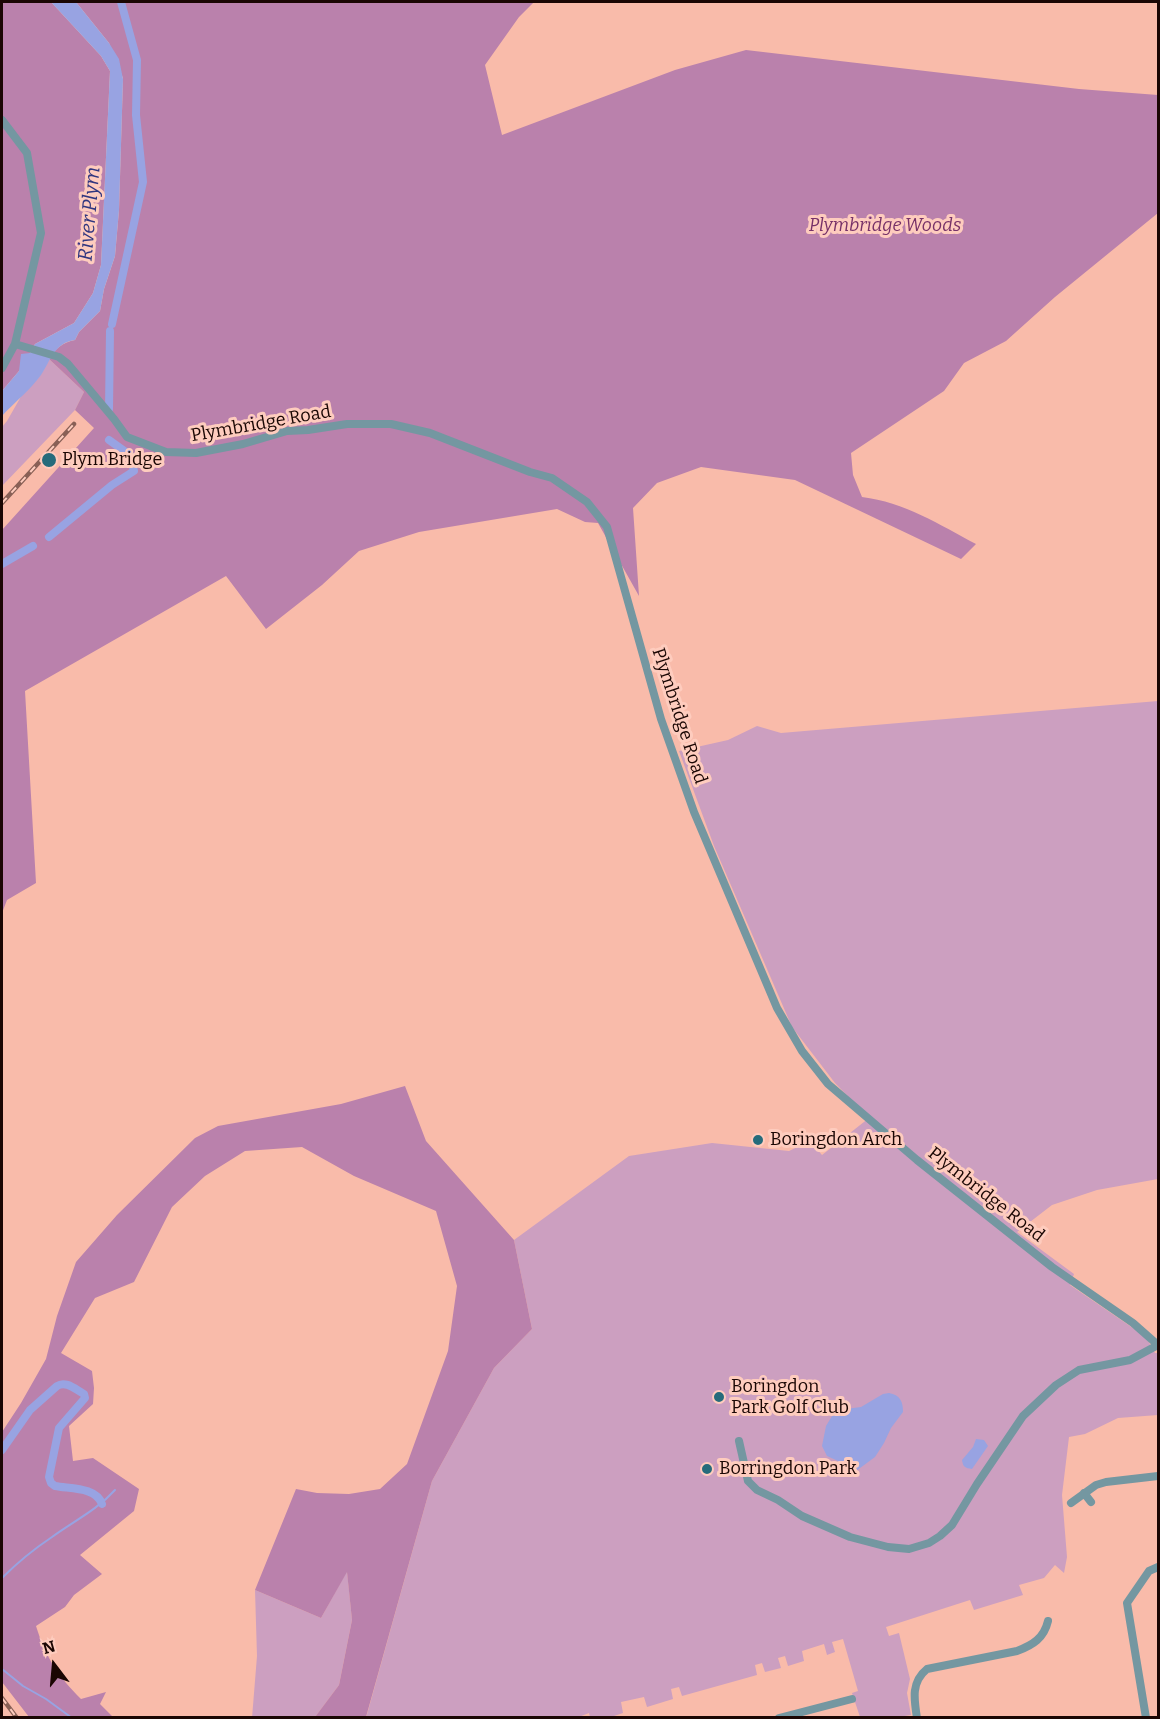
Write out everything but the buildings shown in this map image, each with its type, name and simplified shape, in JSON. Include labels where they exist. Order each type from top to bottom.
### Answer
[{"type":"street","points":[[2,120],[27,153],[41,233],[15,344],[2,368]]},
{"type":"street","name":"Plymbridge Road","points":[[15,344],[59,357],[68,364],[127,437],[166,452],[196,453],[243,444],[287,431],[346,424],[391,424],[430,433],[530,472],[552,478],[587,502],[607,527],[661,719],[694,812],[777,1008],[801,1051],[828,1084],[917,1160],[1052,1267],[1133,1323],[1158,1345]]},
{"type":"street","points":[[739,1441],[748,1481],[758,1490],[802,1515],[850,1537],[888,1547],[915,1547],[929,1543],[952,1525],[1023,1416],[1056,1384],[1079,1370],[1130,1360],[1158,1345]]},
{"type":"street","points":[[1071,1503],[1096,1485],[1158,1476]]},
{"type":"street","points":[[1084,1493],[1091,1502]]},
{"type":"street","points":[[1146,1718],[1127,1603],[1149,1571],[1158,1567]]},
{"type":"street","points":[[917,1718],[915,1684],[927,1669],[1029,1647],[1040,1639],[1048,1621]]},
{"type":"street","points":[[779,1718],[852,1699]]},
{"type":"shaded area","points":[[49,359],[84,392],[75,410],[2,486],[2,427],[23,393],[40,375]]},
{"type":"shaded area","name":"Boringdon Park Golf Club","points":[[1158,701],[1158,1179],[1097,1190],[1052,1205],[1017,1232],[1074,1274],[1070,1285],[1146,1337],[1155,1353],[1158,1353],[1158,1415],[1118,1418],[1085,1434],[1069,1437],[1062,1495],[1067,1557],[1064,1573],[1055,1565],[1044,1578],[1019,1585],[1023,1595],[974,1610],[970,1600],[886,1627],[889,1636],[899,1633],[910,1679],[907,1693],[911,1715],[860,1717],[852,1693],[858,1691],[843,1639],[832,1642],[835,1652],[827,1655],[824,1644],[802,1651],[804,1661],[788,1666],[785,1656],[778,1658],[781,1668],[765,1672],[762,1663],[755,1665],[757,1675],[682,1696],[679,1687],[671,1689],[673,1699],[647,1707],[644,1697],[621,1702],[623,1713],[611,1717],[590,1717],[589,1713],[576,1718],[366,1718],[432,1481],[494,1368],[532,1329],[514,1240],[629,1156],[712,1143],[789,1151],[810,1141],[822,1155],[869,1118],[835,1083],[792,1027],[714,846],[679,751],[728,740],[757,726],[781,733]]},
{"type":"shaded area","points":[[347,1571],[352,1620],[339,1685],[315,1717],[252,1718],[257,1656],[255,1590],[321,1618]]},
{"type":"green space","points":[[2,2],[51,2],[101,56],[110,71],[101,265],[93,293],[74,323],[35,344],[19,371],[2,391]]},
{"type":"green space","name":"Plymbridge Woods","points":[[76,2],[534,2],[519,17],[485,65],[502,135],[675,70],[746,50],[1079,89],[1158,95],[1158,213],[1055,297],[1006,341],[964,363],[944,391],[851,453],[853,475],[862,497],[907,509],[976,544],[961,559],[795,480],[701,467],[657,483],[633,508],[639,596],[598,523],[585,522],[557,509],[419,532],[359,551],[322,585],[266,629],[226,576],[25,691],[36,883],[7,900],[2,913],[2,530],[94,428],[75,410],[84,392],[49,359],[60,347],[75,340],[79,332],[100,311],[104,289],[115,256],[119,210],[123,78],[109,43]]},
{"type":"green space","points":[[405,1086],[426,1141],[514,1240],[532,1329],[494,1368],[432,1481],[366,1717],[315,1717],[339,1685],[352,1620],[347,1572],[321,1618],[255,1590],[296,1489],[317,1493],[349,1494],[380,1489],[407,1464],[448,1351],[457,1286],[436,1211],[354,1176],[302,1147],[245,1151],[205,1176],[172,1207],[134,1282],[95,1298],[61,1353],[92,1371],[94,1388],[93,1404],[69,1426],[73,1461],[93,1458],[139,1489],[134,1511],[80,1555],[102,1574],[74,1595],[65,1607],[36,1626],[44,1648],[66,1682],[81,1699],[106,1692],[100,1704],[113,1717],[29,1717],[2,1682],[2,1432],[46,1359],[57,1316],[76,1262],[117,1215],[195,1138],[218,1126],[341,1104]]},
{"type":"water","name":"River Plym","points":[[51,2],[76,2],[119,59],[123,79],[119,210],[115,256],[104,289],[100,311],[79,332],[75,340],[58,348],[37,381],[2,416],[2,391],[19,371],[21,354],[30,353],[35,344],[74,323],[93,293],[101,265],[110,71],[101,56]]},
{"type":"water","points":[[889,1393],[900,1399],[903,1412],[875,1457],[856,1471],[843,1472],[838,1461],[827,1456],[822,1446],[826,1426],[838,1410],[861,1407]]},
{"type":"water","points":[[976,1439],[984,1440],[988,1446],[972,1469],[964,1466],[962,1460],[973,1447]]},
{"type":"waterway","points":[[112,324],[143,182],[136,115],[137,60],[121,2]]},
{"type":"waterway","points":[[109,409],[110,331]]},
{"type":"waterway","points":[[49,537],[112,485],[134,471],[130,455],[109,440]]},
{"type":"waterway","points":[[2,564],[33,546]]},
{"type":"waterway","points":[[2,1450],[30,1410],[60,1384],[71,1386],[84,1394],[85,1398],[59,1428],[49,1477],[55,1486],[89,1492],[99,1498],[102,1504]]},
{"type":"waterway","points":[[2,1578],[32,1551],[93,1509],[115,1490]]},
{"type":"waterway","points":[[2,1669],[23,1686],[72,1718]]},
{"type":"railway","points":[[2,503],[74,424]]},
{"type":"railway","points":[[2,1698],[17,1718]]},
{"type":"place","name":"Plym Bridge","points":[[49,460]]},
{"type":"place","name":"Boringdon Arch","points":[[758,1140]]},
{"type":"place","name":"Boringdon Park Golf Club","points":[[719,1397]]},
{"type":"place","name":"Borringdon Park","points":[[707,1469]]}]
